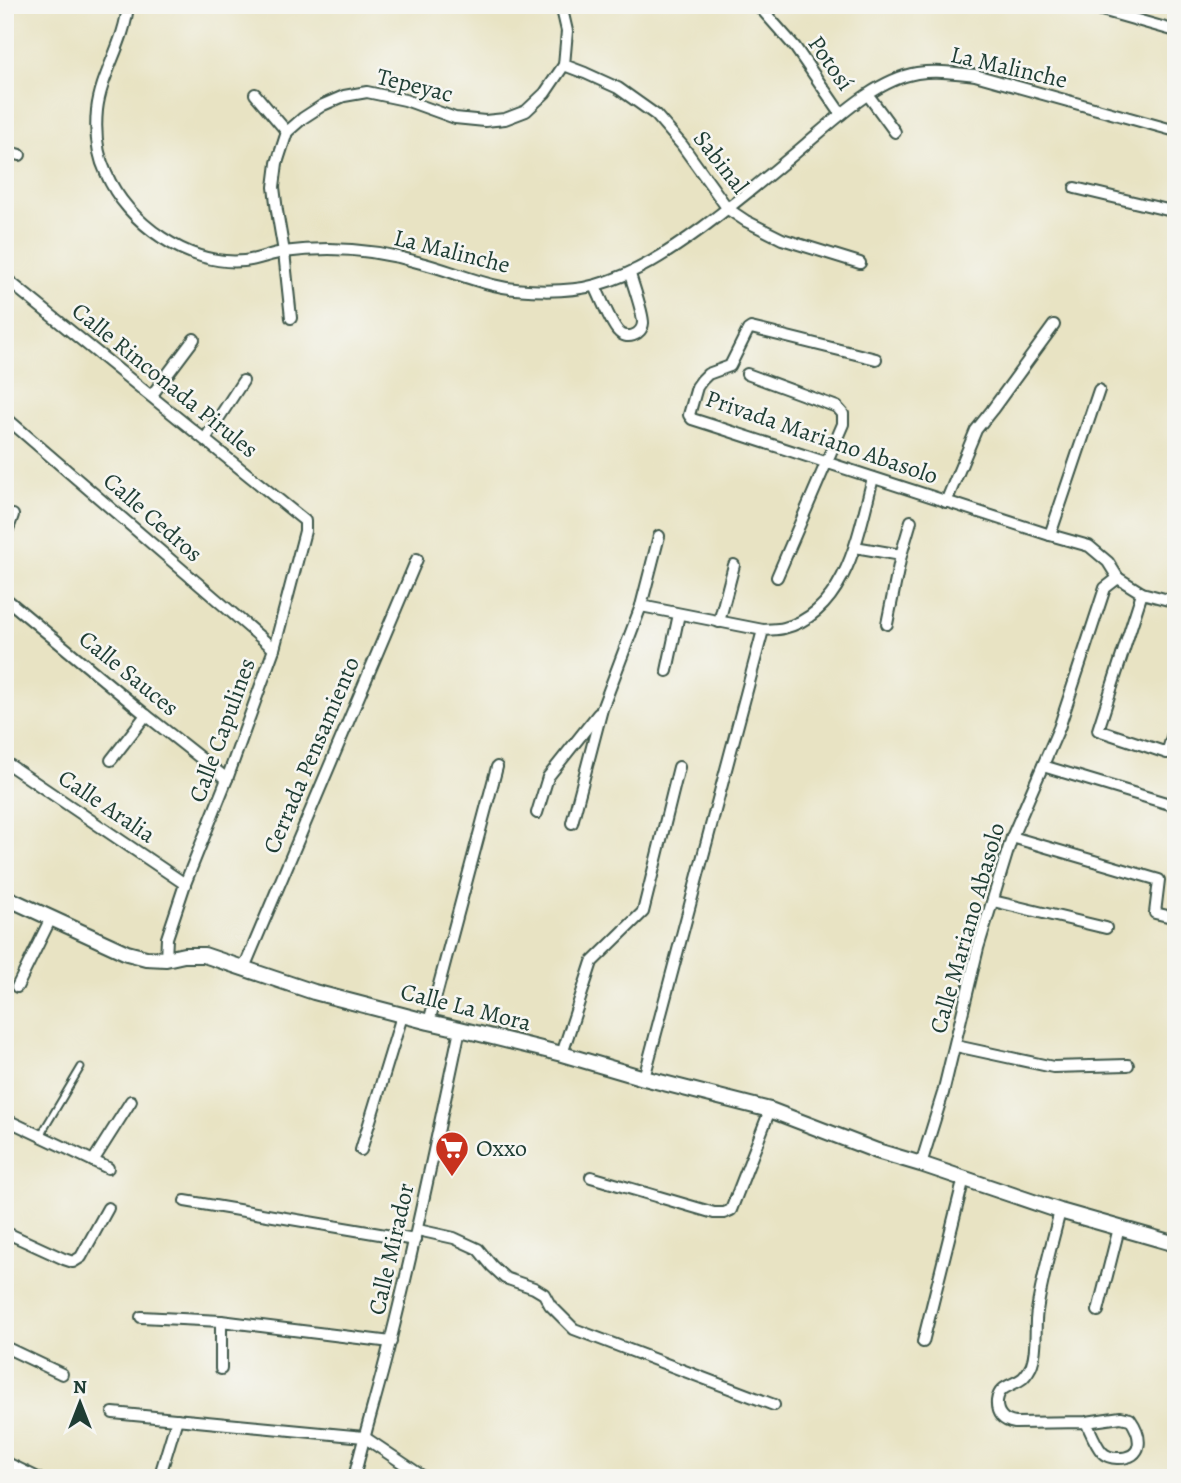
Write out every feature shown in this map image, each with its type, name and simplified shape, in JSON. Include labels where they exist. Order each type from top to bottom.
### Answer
[{"type":"street","name":"La Malinche","points":[[128,5],[119,43],[103,84],[97,109],[96,137],[105,172],[122,201],[150,229],[178,248],[206,258],[243,261],[284,252],[328,249],[363,251],[419,262],[494,286],[526,290],[571,290],[595,286],[630,274],[669,252],[728,209],[841,114],[888,83],[915,74],[942,72],[975,75],[1176,131]]},
{"type":"street","points":[[561,5],[567,31],[564,65]]},
{"type":"street","name":"Potosí","points":[[758,5],[794,47],[841,114]]},
{"type":"street","points":[[1084,5],[1176,31]]},
{"type":"street","name":"Tepeyac","points":[[287,132],[323,105],[344,96],[367,92],[405,100],[455,118],[485,121],[505,119],[526,111],[545,93],[564,65]]},
{"type":"street","name":"Sabinal","points":[[564,65],[618,88],[656,115],[682,145],[728,209],[782,239],[860,263]]},
{"type":"street","points":[[255,93],[287,132],[277,163],[274,187],[291,318]]},
{"type":"street","points":[[868,95],[895,132]]},
{"type":"street","points":[[5,151],[20,155]]},
{"type":"street","points":[[1075,188],[1176,212]]},
{"type":"street","points":[[595,286],[618,332],[632,336],[640,331],[643,322],[630,274]]},
{"type":"street","name":"Calle Rinconada Pirules","points":[[5,278],[298,514]]},
{"type":"street","points":[[946,502],[975,430],[1054,325]]},
{"type":"street","name":"Privada Mariano Abasolo","points":[[876,359],[751,328],[730,366],[708,374],[697,387],[689,415],[692,419],[946,502],[1090,546],[1108,562],[1118,578],[1142,593],[1176,602]]},
{"type":"street","points":[[152,396],[194,340]]},
{"type":"street","points":[[747,374],[837,407],[843,414],[843,424],[777,577]]},
{"type":"street","points":[[205,439],[243,381]]},
{"type":"street","points":[[1050,535],[1099,390]]},
{"type":"street","name":"Calle Cedros","points":[[5,416],[274,649]]},
{"type":"street","points":[[641,606],[763,630],[785,628],[811,616],[834,594],[855,547],[873,478]]},
{"type":"street","name":"Calle Capulines","points":[[166,959],[167,938],[185,884],[274,649],[305,531],[306,522],[298,514]]},
{"type":"street","points":[[5,537],[13,516]]},
{"type":"street","points":[[887,624],[911,521]]},
{"type":"street","points":[[572,823],[602,709],[641,606],[659,536]]},
{"type":"street","points":[[855,547],[901,555]]},
{"type":"street","name":"Cerrada Pensamiento","points":[[244,968],[417,559]]},
{"type":"street","points":[[719,622],[734,565]]},
{"type":"street","name":"Calle Mariano Abasolo","points":[[922,1164],[956,1046],[978,948],[1012,837],[1059,728],[1105,588],[1118,578]]},
{"type":"street","points":[[1142,593],[1098,730],[1167,753],[1176,724]]},
{"type":"street","name":"Calle Sauces","points":[[5,598],[227,779]]},
{"type":"street","points":[[667,671],[679,614]]},
{"type":"street","points":[[644,1078],[763,630]]},
{"type":"street","points":[[537,813],[548,777],[602,709]]},
{"type":"street","points":[[111,761],[146,715]]},
{"type":"street","name":"Calle Aralia","points":[[5,762],[185,884]]},
{"type":"street","points":[[1043,766],[1176,806]]},
{"type":"street","points":[[429,1023],[497,767]]},
{"type":"street","points":[[562,1054],[592,962],[643,912],[679,767]]},
{"type":"street","points":[[1012,837],[1159,880],[1155,913],[1176,918]]},
{"type":"street","name":"Calle La Mora","points":[[5,897],[127,953],[166,959],[204,955],[314,992],[429,1023],[562,1054],[770,1110],[877,1151],[1060,1211],[1176,1244]]},
{"type":"street","points":[[993,901],[1106,928]]},
{"type":"street","points":[[17,987],[51,918]]},
{"type":"street","points":[[362,1150],[402,1016]]},
{"type":"street","name":"Calle Mirador","points":[[354,1478],[391,1342],[460,1029]]},
{"type":"street","points":[[956,1046],[1053,1067],[1128,1065]]},
{"type":"street","points":[[93,1161],[131,1101]]},
{"type":"street","points":[[591,1177],[714,1213],[724,1213],[731,1210],[770,1110]]},
{"type":"street","points":[[5,1119],[108,1168]]},
{"type":"street","points":[[923,1342],[964,1178]]},
{"type":"street","points":[[185,1201],[416,1235],[454,1238],[478,1249],[505,1278],[544,1294],[550,1305],[574,1329],[774,1405]]},
{"type":"street","points":[[5,1232],[73,1262],[81,1257],[108,1208]]},
{"type":"street","points":[[1060,1211],[1036,1312],[1036,1344],[1032,1365],[1023,1377],[1000,1391],[997,1409],[1006,1422],[1015,1423],[1086,1422],[1121,1417],[1130,1419],[1139,1436],[1135,1453],[1120,1458],[1110,1457],[1102,1452],[1086,1422]]},
{"type":"street","points":[[1098,1311],[1119,1228]]},
{"type":"street","points":[[141,1317],[221,1321],[391,1342]]},
{"type":"street","points":[[221,1321],[221,1369]]},
{"type":"street","points":[[5,1347],[62,1374]]},
{"type":"street","points":[[113,1413],[364,1437],[425,1478]]},
{"type":"street","points":[[159,1478],[177,1419]]},
{"type":"street","points":[[5,1462],[37,1478]]},
{"type":"lane","points":[[40,1136],[81,1068]]},
{"type":"place","name":"Oxxo","points":[[452,1178]]}]
